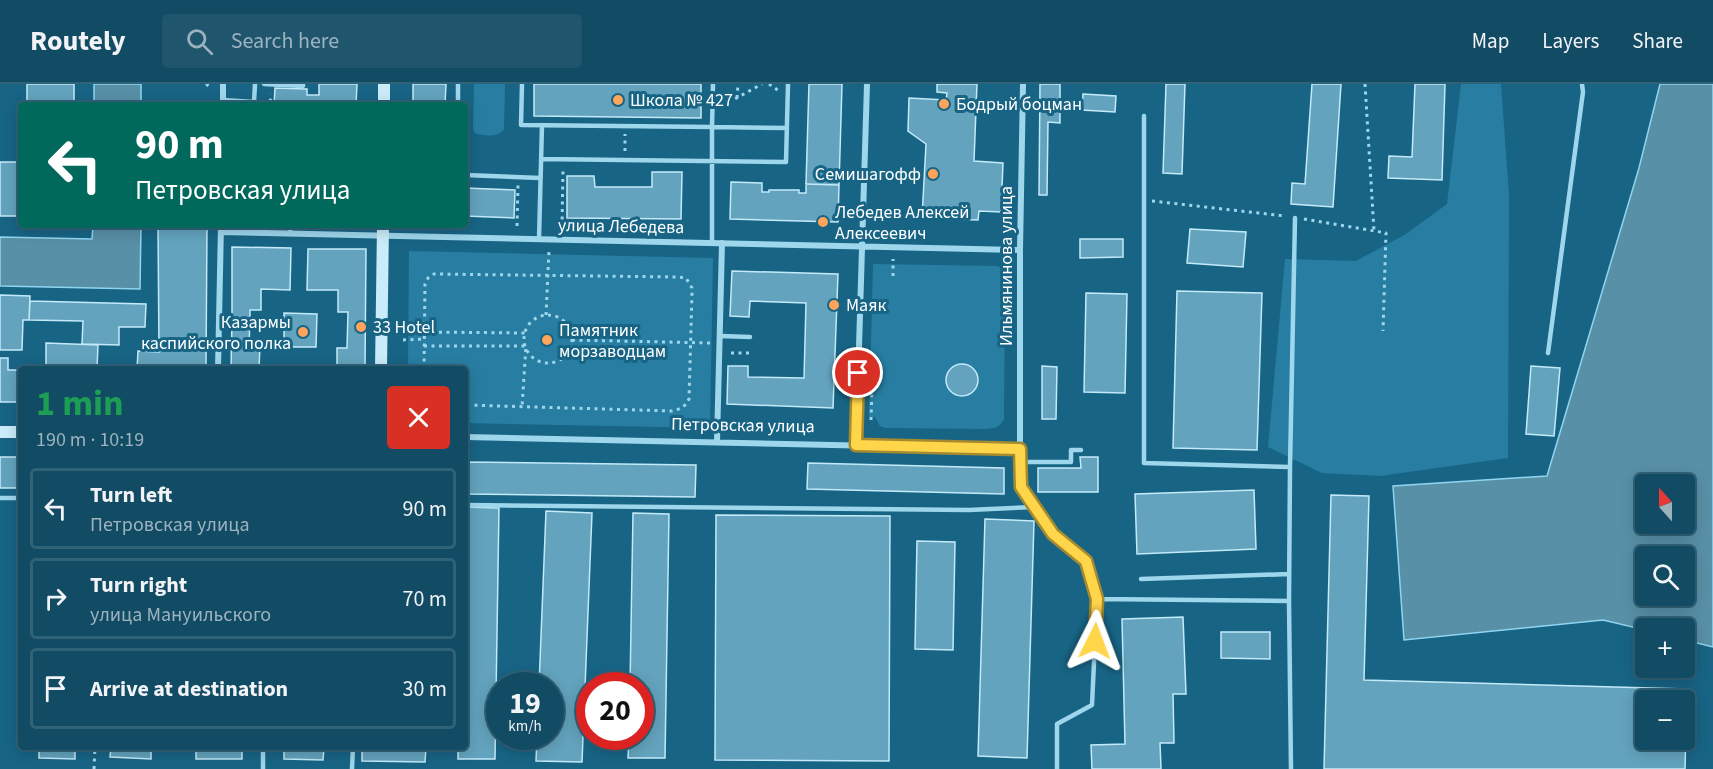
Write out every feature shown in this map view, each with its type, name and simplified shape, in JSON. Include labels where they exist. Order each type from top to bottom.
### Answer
[{"type":"street","points":[[223,84],[223,102]]},
{"type":"street","points":[[384,84],[384,102]]},
{"type":"street","points":[[856,445],[867,84]]},
{"type":"street","name":"Ильмянинова улица","points":[[1020,449],[1023,84]]},
{"type":"street","points":[[218,366],[221,228]]},
{"type":"street","name":"улица Лебедева","points":[[221,228],[290,233],[383,230],[539,239],[1020,250]]},
{"type":"street","points":[[381,366],[383,230]]},
{"type":"street","points":[[717,442],[722,243]]},
{"type":"street","points":[[0,432],[18,432]]},
{"type":"street","name":"Петровская улица","points":[[468,437],[1020,449]]},
{"type":"lane","points":[[254,102],[255,84]]},
{"type":"lane","points":[[264,84],[303,86],[303,84]]},
{"type":"lane","points":[[458,84],[458,102]]},
{"type":"lane","points":[[522,84],[521,125],[787,128]]},
{"type":"lane","points":[[712,243],[713,84]]},
{"type":"lane","points":[[541,159],[786,162],[788,84]]},
{"type":"lane","points":[[1548,352],[1583,92],[1582,84]]},
{"type":"lane","points":[[1144,116],[1144,463],[1290,467]]},
{"type":"lane","points":[[539,239],[542,125]]},
{"type":"lane","points":[[468,175],[540,178]]},
{"type":"lane","points":[[1291,769],[1289,601],[1294,218]]},
{"type":"lane","points":[[290,233],[291,228]]},
{"type":"lane","points":[[720,336],[750,337]]},
{"type":"lane","points":[[1020,449],[1021,487],[1053,534],[1086,561],[1097,599],[1092,705],[1057,724],[1057,769]]},
{"type":"lane","points":[[1020,462],[1071,462],[1071,450],[1081,450]]},
{"type":"lane","points":[[0,498],[18,498]]},
{"type":"lane","points":[[468,505],[969,510],[1035,507]]},
{"type":"lane","points":[[1141,579],[1290,574]]},
{"type":"lane","points":[[1097,599],[1289,601]]},
{"type":"lane","points":[[263,750],[263,769]]},
{"type":"lane","points":[[352,769],[353,750]]},
{"type":"path","points":[[206,84],[212,87]]},
{"type":"path","points":[[271,84],[271,102]]},
{"type":"path","points":[[737,98],[738,84]]},
{"type":"path","points":[[713,112],[762,84]]},
{"type":"path","points":[[1365,84],[1374,231]]},
{"type":"path","points":[[624,156],[625,130]]},
{"type":"path","points":[[562,227],[563,159]]},
{"type":"path","points":[[517,226],[519,177]]},
{"type":"path","points":[[546,315],[549,250]]},
{"type":"path","points":[[893,259],[893,276]]},
{"type":"path","points":[[424,366],[425,284],[434,274],[678,276],[686,278],[692,288],[689,399],[680,409],[672,411],[468,405]]},
{"type":"path","points":[[522,407],[525,333],[528,326],[534,320],[546,315],[557,317],[569,328],[572,340],[569,351],[564,357],[550,363],[535,359],[526,346]]},
{"type":"path","points":[[424,332],[525,333]]},
{"type":"path","points":[[403,340],[424,339]]},
{"type":"path","points":[[572,340],[711,342]]},
{"type":"path","points":[[424,346],[526,346]]},
{"type":"path","points":[[720,353],[750,353]]},
{"type":"path","points":[[871,420],[872,387],[876,387]]},
{"type":"path","points":[[94,769],[95,750]]},
{"type":"shaded area","points":[[94,84],[141,84],[141,102],[94,102]]},
{"type":"shaded area","points":[[474,84],[505,84],[504,129],[502,132],[495,135],[475,133],[473,128]]},
{"type":"shaded area","points":[[1461,84],[1501,84],[1509,195],[1508,458],[1380,476],[1322,473],[1268,447],[1285,259],[1356,261],[1406,234],[1447,204]]},
{"type":"shaded area","points":[[1660,84],[1713,84],[1713,647],[1695,642],[1695,618],[1635,618],[1635,628],[1603,620],[1404,640],[1393,486],[1547,476],[1639,168]]},
{"type":"shaded area","points":[[93,228],[141,228],[140,289],[0,286],[0,237],[92,239]]},
{"type":"shaded area","points":[[409,251],[713,258],[710,428],[468,423],[468,366],[408,366]]},
{"type":"shaded area","points":[[873,264],[998,266],[1005,272],[1003,422],[995,428],[987,429],[885,428],[880,426],[875,417],[869,417]]},
{"type":"building","points":[[27,84],[74,84],[74,102],[27,102]]},
{"type":"building","points":[[319,84],[357,84],[356,102],[274,102],[275,88],[307,89],[307,95],[319,95]]},
{"type":"building","points":[[413,84],[446,84],[445,102],[413,102]]},
{"type":"building","name":"Школа № 427","points":[[534,84],[701,84],[701,118],[534,116]]},
{"type":"building","points":[[809,84],[842,84],[839,185],[806,184]]},
{"type":"building","points":[[937,84],[977,84],[974,161],[1003,163],[1001,212],[979,211],[978,220],[922,218],[926,144],[908,131],[909,98],[946,100],[947,93],[937,92]]},
{"type":"building","points":[[1040,84],[1060,84],[1060,123],[1048,122],[1047,195],[1039,195]]},
{"type":"building","points":[[1166,84],[1185,84],[1182,174],[1163,173]]},
{"type":"building","points":[[1312,84],[1341,84],[1333,207],[1291,204],[1292,183],[1305,184]]},
{"type":"building","points":[[1415,84],[1445,84],[1442,180],[1388,178],[1389,156],[1412,157]]},
{"type":"building","points":[[1083,94],[1116,96],[1115,112],[1082,110]]},
{"type":"building","points":[[0,162],[18,162],[18,216],[0,216]]},
{"type":"building","points":[[652,172],[682,172],[681,219],[567,218],[567,176],[594,176],[595,187],[652,187]]},
{"type":"building","points":[[731,182],[762,183],[762,192],[799,190],[799,193],[806,193],[806,184],[839,185],[838,222],[730,219]]},
{"type":"building","points":[[468,188],[515,190],[514,218],[468,216]]},
{"type":"building","points":[[158,228],[207,228],[206,366],[137,366],[138,351],[159,352]]},
{"type":"building","points":[[1190,229],[1246,232],[1243,267],[1187,263]]},
{"type":"building","points":[[1080,239],[1123,239],[1123,257],[1080,258]]},
{"type":"building","points":[[232,247],[291,248],[290,290],[261,289],[261,310],[250,310],[250,319],[232,319]]},
{"type":"building","points":[[308,249],[366,249],[365,366],[337,366],[337,348],[347,348],[348,312],[338,312],[338,290],[307,290]]},
{"type":"building","points":[[732,271],[838,274],[833,408],[727,404],[728,366],[748,366],[748,377],[804,378],[806,303],[750,301],[749,317],[730,316]]},
{"type":"building","points":[[1177,291],[1262,293],[1257,450],[1173,448]]},
{"type":"building","points":[[1086,293],[1127,294],[1125,393],[1084,392]]},
{"type":"building","points":[[0,295],[30,296],[29,320],[23,320],[22,350],[0,350]]},
{"type":"building","points":[[30,301],[146,304],[145,327],[119,327],[119,345],[82,344],[83,321],[29,320]]},
{"type":"building","points":[[284,313],[317,314],[316,347],[284,347]]},
{"type":"building","points":[[232,319],[250,319],[249,346],[260,346],[259,366],[231,366]]},
{"type":"building","points":[[46,343],[98,345],[97,366],[46,366]]},
{"type":"building","points":[[0,358],[8,358],[8,370],[18,370],[18,402],[0,402]]},
{"type":"building","points":[[962,364],[973,369],[978,380],[973,391],[962,396],[951,391],[946,380],[951,369]]},
{"type":"building","points":[[1042,366],[1057,367],[1056,419],[1042,419]]},
{"type":"building","points":[[1531,366],[1560,368],[1554,436],[1526,434]]},
{"type":"building","points":[[0,457],[18,457],[18,488],[0,488]]},
{"type":"building","points":[[1080,457],[1098,457],[1098,492],[1038,492],[1038,468],[1081,468]]},
{"type":"building","points":[[468,462],[696,465],[695,497],[468,494]]},
{"type":"building","points":[[808,463],[1004,468],[1004,494],[807,489]]},
{"type":"building","points":[[1254,490],[1256,549],[1137,554],[1135,494]]},
{"type":"building","points":[[1331,495],[1369,496],[1364,680],[1687,689],[1635,690],[1635,750],[1685,750],[1685,769],[1324,769]]},
{"type":"building","points":[[468,507],[499,508],[496,672],[486,672],[486,750],[495,750],[495,759],[458,759],[458,750],[468,750]]},
{"type":"building","points":[[546,511],[592,513],[586,672],[576,672],[576,750],[582,750],[582,762],[536,761],[536,750],[564,750],[564,672],[540,672]]},
{"type":"building","points":[[633,513],[669,514],[665,758],[628,758],[628,750],[654,750],[654,672],[630,672]]},
{"type":"building","points":[[716,515],[890,516],[889,761],[715,760]]},
{"type":"building","points":[[985,519],[1034,521],[1027,758],[978,756]]},
{"type":"building","points":[[917,541],[955,542],[953,650],[915,649]]},
{"type":"building","points":[[1183,617],[1186,694],[1173,694],[1174,743],[1160,743],[1161,769],[1092,769],[1091,745],[1125,744],[1122,619]]},
{"type":"building","points":[[1221,632],[1270,632],[1270,659],[1221,658]]},
{"type":"building","points":[[39,750],[75,750],[75,759],[39,758]]},
{"type":"building","points":[[111,750],[151,750],[151,759],[110,757]]},
{"type":"building","points":[[196,750],[242,750],[242,759],[196,759]]},
{"type":"building","points":[[284,750],[324,750],[323,760],[284,759]]},
{"type":"building","points":[[362,750],[426,750],[425,762],[362,761]]},
{"type":"place","name":"Школа № 427","points":[[618,100]]},
{"type":"place","name":"Бодрый боцман","points":[[944,104]]},
{"type":"place","name":"Семишагофф","points":[[933,174]]},
{"type":"place","name":"Лебедев Алексей Алексеевич","points":[[823,222]]},
{"type":"place","name":"Маяк","points":[[834,305]]},
{"type":"place","name":"33 Hotel","points":[[361,327]]},
{"type":"place","name":"Казармы каспийского полка","points":[[303,332]]},
{"type":"place","name":"Памятник морзаводцам","points":[[547,340]]},
{"type":"route","points":[[858,373],[856,445],[1020,449],[1021,487],[1053,534],[1086,561],[1097,599],[1095,641]]}]
